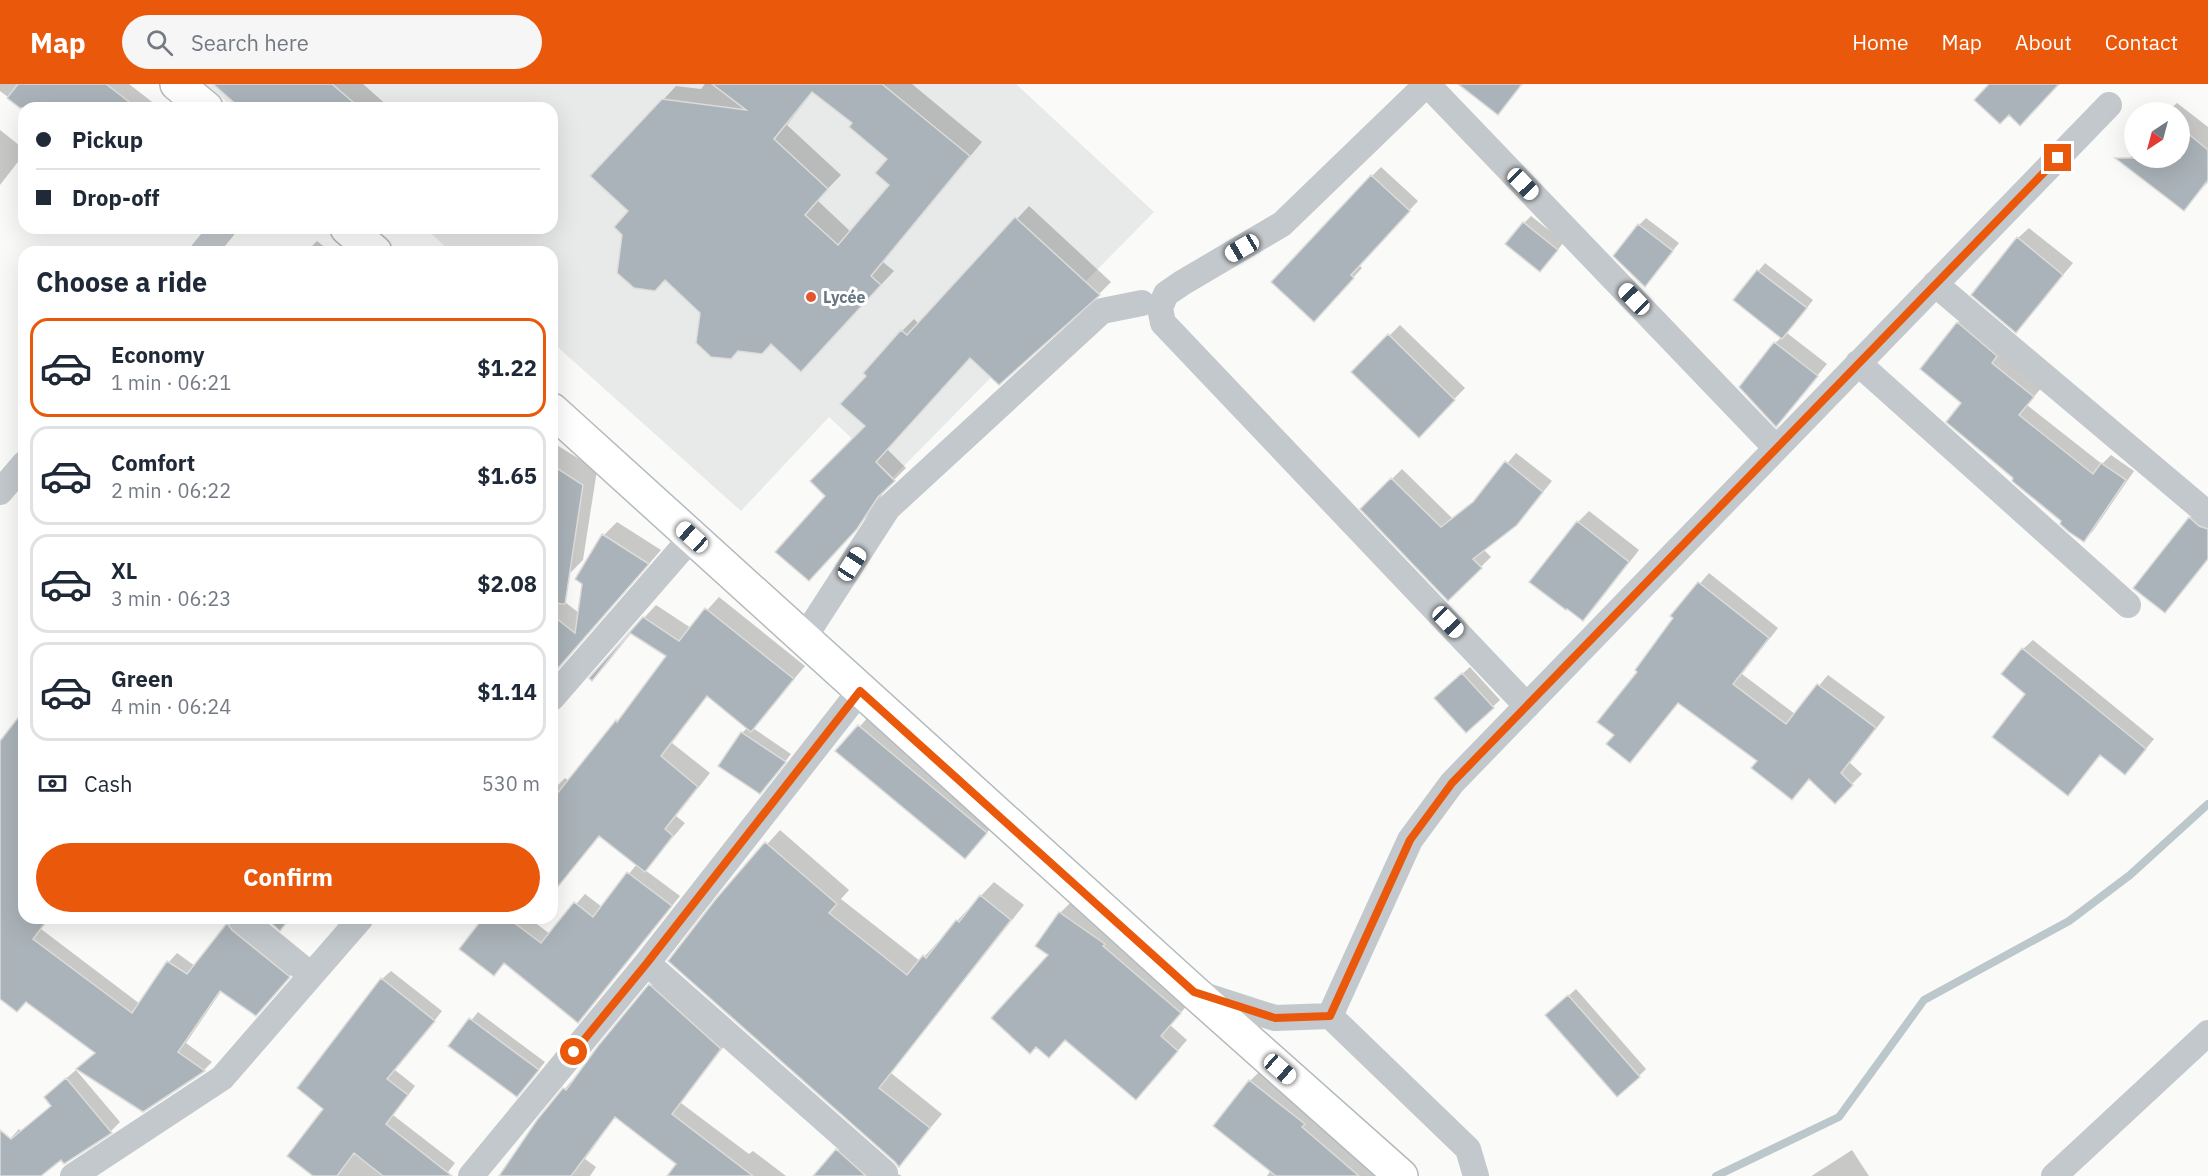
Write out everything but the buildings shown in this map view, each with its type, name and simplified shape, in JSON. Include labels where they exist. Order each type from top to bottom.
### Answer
[{"type":"street","points":[[177,84],[199,102]]},
{"type":"street","points":[[1527,706],[1162,323],[1160,308],[1166,294],[1282,225],[1427,84],[1776,448]]},
{"type":"street","points":[[1330,1016],[1410,840],[1452,783],[2109,105]]},
{"type":"street","points":[[208,246],[219,234]]},
{"type":"street","points":[[354,234],[368,246]]},
{"type":"street","points":[[1935,284],[2208,514]]},
{"type":"street","points":[[804,638],[888,508],[1102,311],[1142,303]]},
{"type":"street","points":[[1858,363],[2128,605]]},
{"type":"street","points":[[558,415],[860,691],[1401,1176]]},
{"type":"street","points":[[0,492],[18,471]]},
{"type":"street","points":[[558,691],[692,537]]},
{"type":"street","points":[[471,1176],[647,963],[860,691]]},
{"type":"street","points":[[248,924],[311,975]]},
{"type":"street","points":[[73,1176],[222,1078],[356,924]]},
{"type":"street","points":[[647,963],[885,1173]]},
{"type":"street","points":[[1194,992],[1275,1018],[1330,1016],[1468,1149],[1476,1176]]},
{"type":"street","points":[[2054,1176],[2208,1033]]},
{"type":"shaded area","name":"Lycée","points":[[205,84],[1016,84],[1154,212],[893,477],[829,417],[741,511],[558,347],[558,246],[444,246],[432,234],[558,234],[558,102],[227,102]]},
{"type":"waterway","points":[[1716,1176],[1839,1117],[1924,1000],[2069,921],[2130,875],[2208,804]]},
{"type":"place","name":"Lycée","points":[[811,297]]},
{"type":"route","points":[[574,1052],[647,963],[860,691],[1194,992],[1275,1018],[1330,1016],[1410,840],[1452,783],[2058,158]]}]
